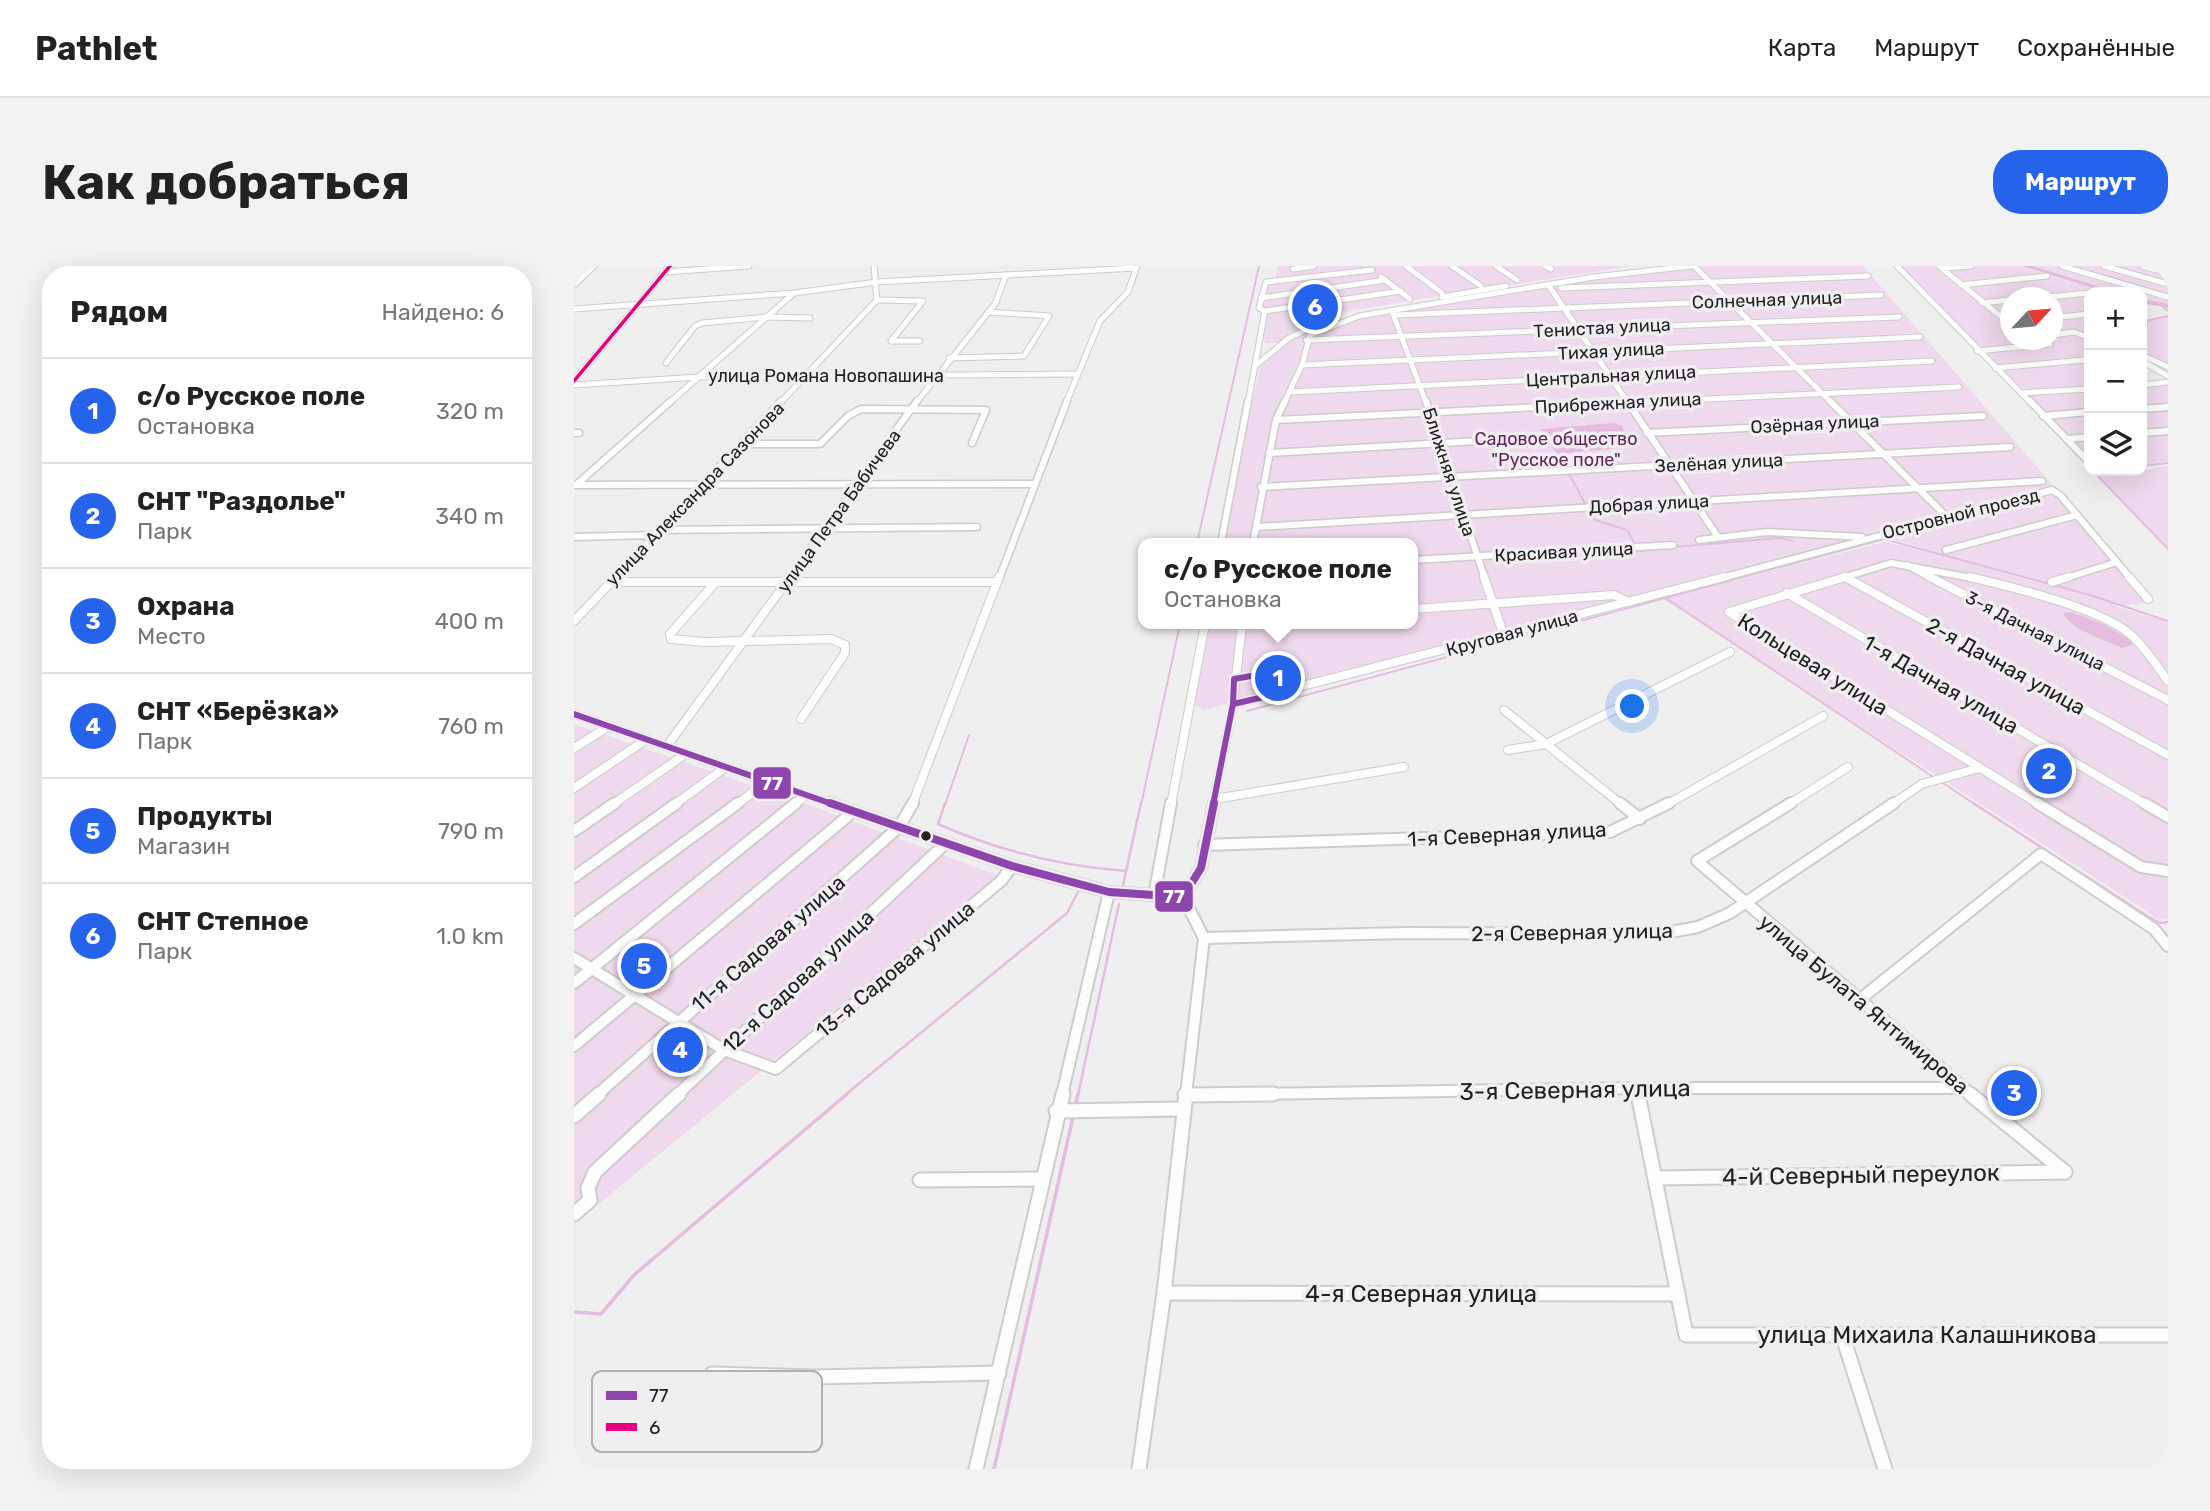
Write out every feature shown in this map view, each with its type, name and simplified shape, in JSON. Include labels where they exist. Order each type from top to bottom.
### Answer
[{"type":"street","points":[[574,285],[594,266]]},
{"type":"street","points":[[574,383],[642,304],[670,266]]},
{"type":"street","points":[[665,272],[749,266]]},
{"type":"street","points":[[874,266],[877,300],[923,301],[891,341],[920,341]]},
{"type":"street","points":[[1293,269],[1314,266]]},
{"type":"street","points":[[1406,266],[1442,293]]},
{"type":"street","points":[[1452,266],[1481,286]]},
{"type":"street","points":[[1496,266],[1517,280]]},
{"type":"street","points":[[1545,266],[1551,270]]},
{"type":"street","points":[[1255,366],[1289,338],[1314,325],[1352,312],[1636,266]]},
{"type":"street","points":[[1394,313],[1551,287],[1594,277],[1693,266],[1948,518]]},
{"type":"street","points":[[1897,266],[1977,351],[2084,457]]},
{"type":"street","points":[[1940,267],[1970,266]]},
{"type":"street","points":[[2062,266],[2168,297]]},
{"type":"street","points":[[2104,266],[2168,284]]},
{"type":"street","points":[[2143,266],[2167,272]]},
{"type":"street","points":[[574,309],[794,293],[877,282],[1137,267],[1128,292],[1100,321],[1077,374],[995,582],[911,808],[899,827]]},
{"type":"street","points":[[1940,267],[2000,316]]},
{"type":"street","points":[[1401,292],[1265,311],[1259,308],[1266,282],[1369,268],[1386,280],[1410,299]]},
{"type":"street","name":"улица Петра Бабичева","points":[[667,746],[789,582],[936,375],[988,312],[1006,275]]},
{"type":"street","points":[[1551,287],[1868,276]]},
{"type":"street","points":[[1961,285],[2047,276]]},
{"type":"street","points":[[1261,298],[1386,280]]},
{"type":"street","points":[[1551,287],[1718,537]]},
{"type":"street","points":[[575,485],[794,293]]},
{"type":"street","points":[[2063,296],[2084,293]]},
{"type":"street","name":"Солнечная улица","points":[[1306,341],[1310,335],[1359,316],[1394,313],[1881,295]]},
{"type":"street","name":"улица Александра Сазонова","points":[[574,621],[877,300]]},
{"type":"street","points":[[1982,303],[2000,301]]},
{"type":"street","points":[[1222,538],[1265,311]]},
{"type":"street","points":[[949,358],[1018,358],[1027,351],[1049,316],[988,312]]},
{"type":"street","name":"Ближняя улица","points":[[1394,313],[1504,636]]},
{"type":"street","points":[[2063,317],[2084,315]]},
{"type":"street","points":[[666,363],[695,326],[702,323],[766,317],[810,318]]},
{"type":"street","name":"Тенистая улица","points":[[1306,341],[1899,317]]},
{"type":"street","points":[[2063,333],[2074,331],[2084,336]]},
{"type":"street","name":"Тихая улица","points":[[1302,365],[1920,337]]},
{"type":"street","points":[[1254,538],[1261,487],[1276,420],[1302,365],[1306,341]]},
{"type":"street","points":[[1977,351],[2000,349]]},
{"type":"street","points":[[1994,368],[2084,360]]},
{"type":"street","points":[[2147,360],[2168,367]]},
{"type":"street","name":"Центральная улица","points":[[1290,392],[1932,361]]},
{"type":"street","points":[[2147,361],[2168,376]]},
{"type":"street","name":"улица Романа Новопашина","points":[[574,383],[699,377],[1077,374]]},
{"type":"street","points":[[2147,384],[2168,382]]},
{"type":"street","name":"Прибрежная улица","points":[[1276,420],[1959,387]]},
{"type":"street","points":[[2021,393],[2084,389]]},
{"type":"street","points":[[2147,409],[2168,407]]},
{"type":"street","points":[[741,444],[817,445],[828,440],[853,411],[986,410],[972,443]]},
{"type":"street","points":[[2043,416],[2084,412]]},
{"type":"street","name":"Озёрная улица","points":[[1647,433],[1983,416]]},
{"type":"street","points":[[2147,433],[2168,431]]},
{"type":"street","points":[[2067,439],[2084,437]]},
{"type":"street","points":[[1269,453],[1531,438]]},
{"type":"street","name":"Зелёная улица","points":[[1261,487],[2010,447]]},
{"type":"street","name":"Добрая улица","points":[[1256,527],[2042,481]]},
{"type":"street","points":[[575,485],[1034,484]]},
{"type":"street","name":"Островной проезд","points":[[1869,538],[2052,491],[2060,495],[2077,515]]},
{"type":"street","points":[[1946,550],[2077,515],[2148,599]]},
{"type":"street","points":[[574,537],[827,528],[977,527]]},
{"type":"street","points":[[1699,540],[1804,531],[1869,538]]},
{"type":"street","name":"Круговая улица","points":[[1233,704],[1504,636],[1869,538]]},
{"type":"street","name":"Красивая улица","points":[[1418,560],[1673,545]]},
{"type":"street","points":[[2052,582],[2117,562]]},
{"type":"street","name":"Кольцевая улица","points":[[2168,681],[2140,645],[2113,623],[1962,574],[1902,563],[1845,576],[1729,612],[2141,867],[2168,871]]},
{"type":"street","name":"3-я Дачная улица","points":[[1902,563],[2168,700]]},
{"type":"street","name":"2-я Дачная улица","points":[[1845,576],[2168,755]]},
{"type":"street","points":[[612,582],[995,582]]},
{"type":"street","points":[[716,582],[670,634],[671,639],[745,642],[831,639],[845,645],[845,653],[801,719]]},
{"type":"street","name":"1-я Дачная улица","points":[[1787,593],[2168,817]]},
{"type":"street","points":[[1418,609],[1614,595],[1629,602]]},
{"type":"street","points":[[1154,896],[1204,629]]},
{"type":"street","points":[[1183,897],[1195,881],[1215,799],[1233,704],[1241,629]]},
{"type":"street","points":[[1508,750],[1546,744],[1730,652]]},
{"type":"street","points":[[1504,710],[1640,819]]},
{"type":"street","points":[[574,714],[1012,866],[1109,892],[1183,897]]},
{"type":"street","name":"1-я Северная улица","points":[[1204,845],[1609,832],[1640,819],[1823,716]]},
{"type":"street","points":[[574,748],[609,726]]},
{"type":"street","points":[[574,788],[647,739]]},
{"type":"street","points":[[574,831],[687,753]]},
{"type":"street","name":"улица Булата Янтимирова","points":[[1848,766],[1697,860],[1745,905],[1858,1001],[2065,1172]]},
{"type":"street","points":[[574,877],[726,767]]},
{"type":"street","points":[[1215,799],[1404,767]]},
{"type":"street","name":"2-я Северная улица","points":[[1204,939],[1405,933],[1660,934],[1698,928],[1745,905],[1922,784],[1979,768]]},
{"type":"street","points":[[574,924],[768,781]]},
{"type":"street","points":[[574,983],[806,795]]},
{"type":"street","points":[[574,1046],[853,811]]},
{"type":"street","name":"11-я Садовая улица","points":[[574,1116],[899,827]]},
{"type":"street","name":"12-я Садовая улица","points":[[574,1214],[590,1200],[588,1188],[595,1172],[946,844]]},
{"type":"street","points":[[1858,1001],[2041,854],[2154,929],[2167,942]]},
{"type":"street","name":"13-я Садовая улица","points":[[724,1049],[776,1069],[1001,881],[1012,866]]},
{"type":"street","points":[[976,1469],[1056,1111],[1109,892]]},
{"type":"street","points":[[1139,1469],[1164,1293],[1182,1109],[1204,939],[1202,929],[1183,897]]},
{"type":"street","points":[[574,958],[724,1049]]},
{"type":"street","points":[[1637,1088],[1678,1294]]},
{"type":"street","name":"3-я Северная улица","points":[[1185,1095],[1637,1088],[1964,1088]]},
{"type":"street","points":[[1056,1111],[1182,1109]]},
{"type":"street","name":"4-й Северный переулок","points":[[1656,1178],[2065,1172]]},
{"type":"street","points":[[920,1180],[1041,1179]]},
{"type":"street","name":"4-я Северная улица","points":[[1164,1293],[1678,1294]]},
{"type":"street","name":"улица Михаила Калашникова","points":[[1678,1294],[1686,1335],[2168,1335]]},
{"type":"street","points":[[1842,1334],[1885,1469]]},
{"type":"street","points":[[822,1377],[999,1373]]},
{"type":"green space","points":[[1277,266],[1631,266],[1353,310],[1315,322],[1277,343],[1264,343],[1267,313],[1257,310],[1264,282],[1275,281]]},
{"type":"green space","name":"Садовое общество \"Русское поле\"","points":[[1669,266],[1863,266],[2154,602],[2115,606],[2168,622],[2168,919],[2160,920],[1663,599],[1884,542],[1925,550],[2107,602],[1877,535],[1203,710],[1195,705],[1209,629],[1418,629],[1418,538],[1226,538],[1259,368],[1292,337],[1359,314]]},
{"type":"green space","points":[[1901,266],[2019,266],[2090,287],[2084,287],[2084,388],[2032,391],[2018,386]]},
{"type":"green space","points":[[2029,266],[2168,266],[2168,305],[2147,301],[2147,287],[2100,287]]},
{"type":"green space","points":[[2168,317],[2168,367],[2147,358],[2147,322]]},
{"type":"green space","points":[[2168,384],[2168,461],[2147,464],[2147,413],[2147,386]]},
{"type":"green space","points":[[2084,390],[2084,454],[2026,394]]},
{"type":"green space","points":[[2168,465],[2168,548],[2099,476],[2147,476],[2147,470]]},
{"type":"green space","points":[[574,724],[820,809],[999,876],[574,1224]]},
{"type":"shaded area","points":[[1613,423],[1622,426],[1630,447],[1557,454],[1541,429]]},
{"type":"shaded area","points":[[2071,612],[2103,624],[2132,641],[2132,645],[2122,648],[2073,625],[2063,613]]},
{"type":"waterway","points":[[1198,538],[1259,266]]},
{"type":"waterway","points":[[2025,266],[2096,287]]},
{"type":"waterway","points":[[2147,302],[2168,306]]},
{"type":"waterway","points":[[2163,307],[2168,311]]},
{"type":"waterway","points":[[2147,321],[2168,316]]},
{"type":"waterway","points":[[1560,454],[1562,459]]},
{"type":"waterway","points":[[2147,465],[2168,463]]},
{"type":"waterway","points":[[1569,474],[1586,505]]},
{"type":"waterway","points":[[2098,476],[2168,549]]},
{"type":"waterway","points":[[1589,510],[1595,520],[1627,530],[1636,546]]},
{"type":"waterway","points":[[1674,547],[1781,538],[1792,541]]},
{"type":"waterway","points":[[1665,598],[1884,539],[2090,595],[2168,621]]},
{"type":"waterway","points":[[1639,551],[1657,549]]},
{"type":"waterway","points":[[1247,711],[1665,598]]},
{"type":"waterway","points":[[1665,598],[1932,776]]},
{"type":"waterway","points":[[1141,805],[1179,629]]},
{"type":"waterway","points":[[945,805],[969,735]]},
{"type":"waterway","points":[[1943,783],[1973,803]]},
{"type":"waterway","points":[[945,803],[938,824],[961,834],[1030,856],[1126,871]]},
{"type":"waterway","points":[[1123,885],[1141,803]]},
{"type":"waterway","points":[[1973,803],[2147,916],[2160,923],[2168,922]]},
{"type":"waterway","points":[[845,1095],[1067,913],[1078,892]]},
{"type":"waterway","points":[[1078,1095],[1119,904]]},
{"type":"waterway","points":[[574,1312],[601,1314],[634,1275],[847,1094]]},
{"type":"waterway","points":[[1075,1107],[1078,1094]]},
{"type":"waterway","points":[[994,1469],[1073,1117]]},
{"type":"transit line","name":"6","points":[[574,381],[670,266]]},
{"type":"transit line","name":"77","points":[[1257,675],[1270,677],[1281,693],[1233,704],[1234,679],[1257,675]]},
{"type":"transit line","name":"77","points":[[574,714],[1012,866],[1109,892],[1183,897],[1201,868],[1233,704]]},
{"type":"place","name":"СНТ Степное","points":[[1315,307]]},
{"type":"place","name":"с/о Русское поле","points":[[1278,678]]},
{"type":"place","name":"СНТ \"Раздолье\"","points":[[2049,771]]},
{"type":"place","name":"Продукты","points":[[644,966]]},
{"type":"place","name":"СНТ «Берёзка»","points":[[680,1050]]},
{"type":"place","name":"Охрана","points":[[2014,1093]]}]
